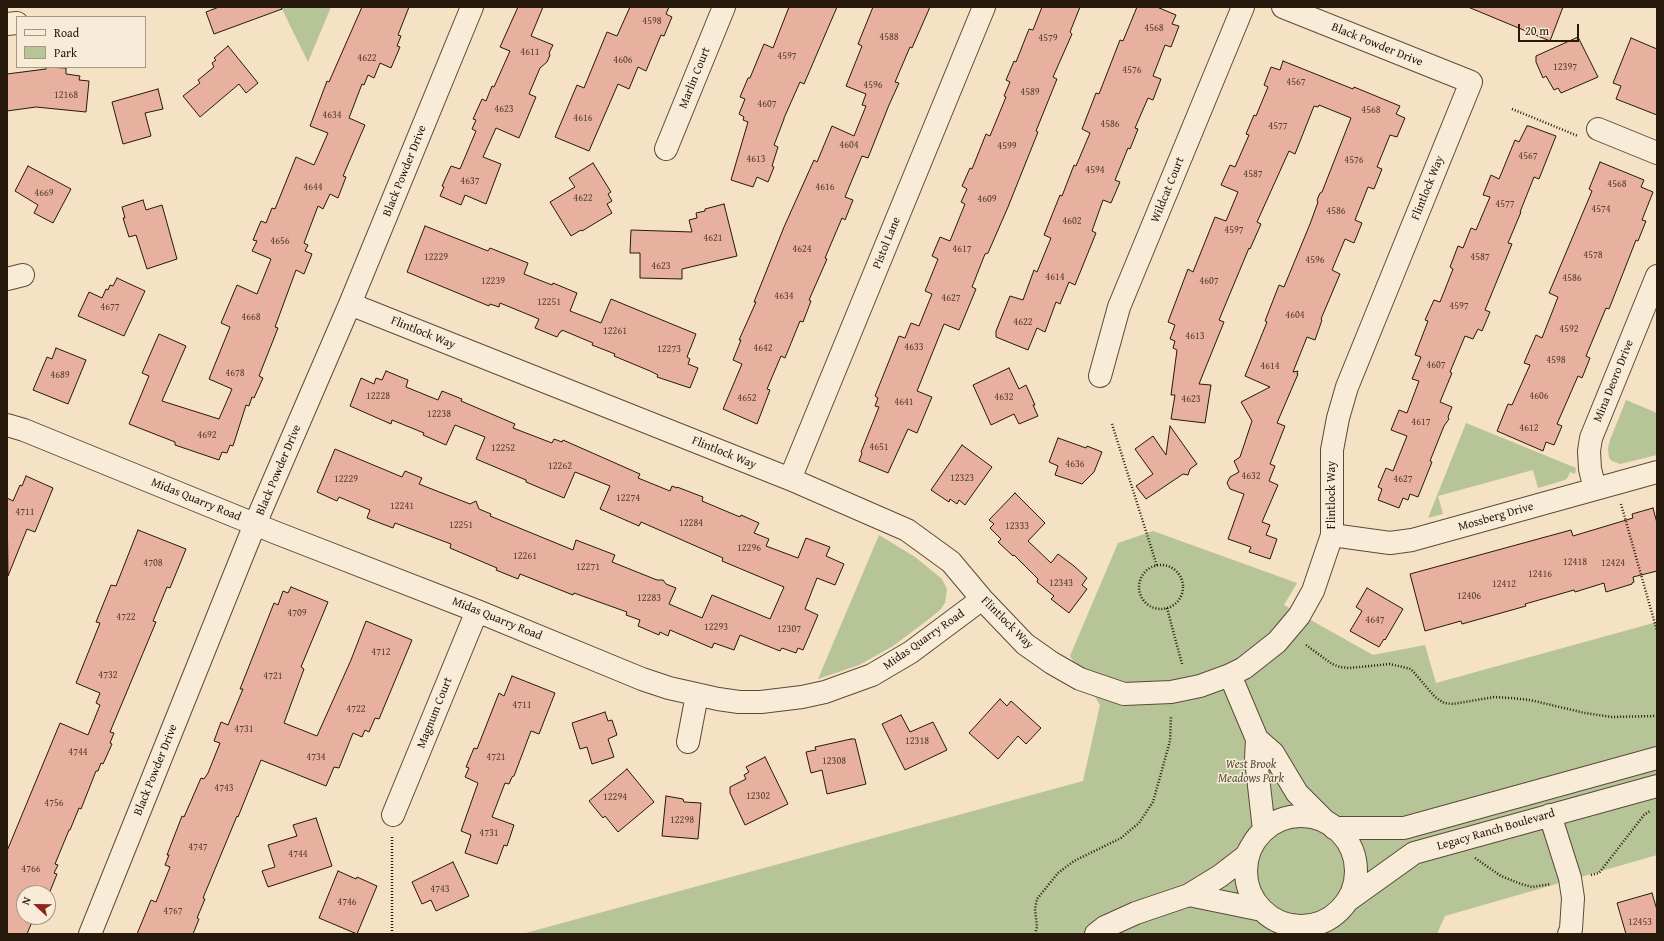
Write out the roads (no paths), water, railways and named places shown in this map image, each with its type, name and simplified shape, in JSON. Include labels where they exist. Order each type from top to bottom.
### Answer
[{"type":"street","name":"Black Powder Drive","points":[[90,934],[255,524],[350,304],[472,7]]},
{"type":"street","name":"Marlin Court","points":[[666,149],[724,7]]},
{"type":"street","name":"Pistol Lane","points":[[790,479],[984,7]]},
{"type":"street","name":"Wildcat Court","points":[[1100,376],[1119,307],[1243,7]]},
{"type":"street","name":"Black Powder Drive","points":[[1283,7],[1471,82]]},
{"type":"street","name":"Flintlock Way","points":[[350,304],[790,479],[907,530],[951,562],[982,599],[1025,644],[1052,663],[1080,679],[1124,694],[1171,692],[1200,686],[1244,668],[1277,642],[1299,616],[1313,591],[1332,535],[1332,450],[1338,418],[1347,387],[1471,82]]},
{"type":"street","points":[[1589,133],[1657,153]]},
{"type":"street","name":"Mina Deoro Drive","points":[[1605,486],[1590,464],[1589,452],[1591,438],[1657,276]]},
{"type":"street","name":"Midas Quarry Road","points":[[7,425],[24,430],[255,524],[477,611],[642,678],[669,688],[696,695],[739,702],[761,702],[802,697],[836,688],[872,675],[891,665],[911,652],[982,599]]},
{"type":"street","name":"Mossberg Drive","points":[[1332,535],[1390,543],[1412,540],[1657,472]]},
{"type":"street","name":"Magnum Court","points":[[393,815],[477,611]]},
{"type":"street","points":[[1230,675],[1257,739],[1256,759],[1264,830]]},
{"type":"street","points":[[688,742],[696,695]]},
{"type":"street","points":[[1257,739],[1273,753],[1297,793],[1346,839],[1353,854],[1356,870],[1353,886],[1343,905],[1324,934]]},
{"type":"street","points":[[1096,934],[1105,927],[1136,913],[1189,895],[1220,876],[1246,856],[1264,830],[1278,821],[1294,816],[1312,817],[1331,825],[1404,828],[1657,758]]},
{"type":"street","name":"Legacy Ranch Boulevard","points":[[1343,905],[1414,853],[1657,786]]},
{"type":"street","points":[[1550,815],[1570,878],[1573,898],[1571,929],[1569,934]]},
{"type":"street","points":[[1251,847],[1246,864],[1246,881],[1252,897],[1262,910],[1282,928],[1312,925],[1326,919],[1343,905]]},
{"type":"street","points":[[1189,895],[1262,910]]},
{"type":"park label","name":"West Brook Meadows Park","points":[[1251,772]]}]
